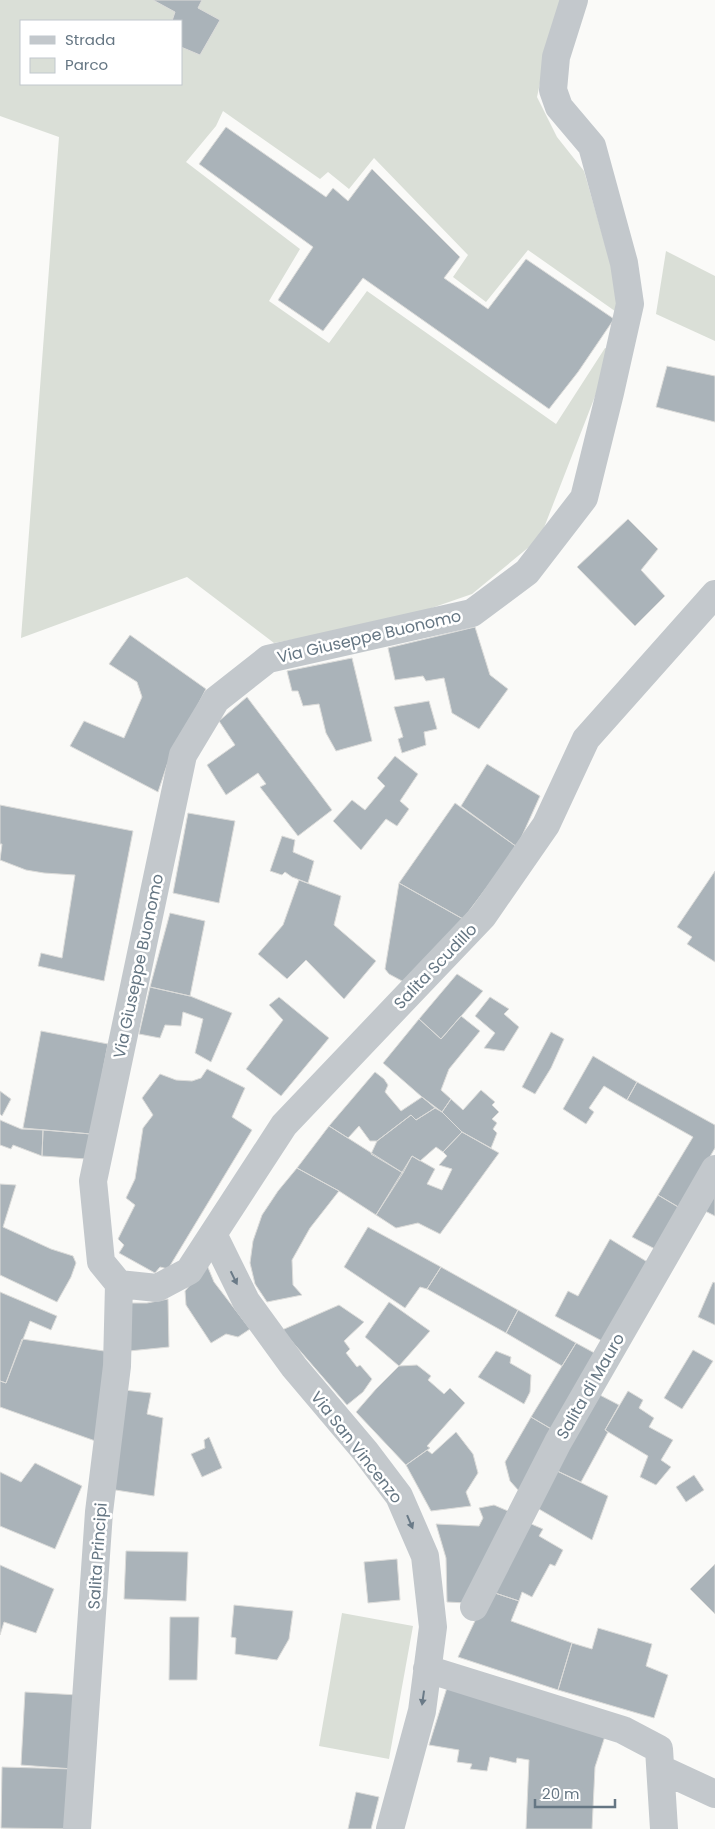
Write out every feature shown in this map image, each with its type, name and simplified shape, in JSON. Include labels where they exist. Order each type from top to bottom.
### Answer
[{"type":"street","name":"Via Giuseppe Buonomo","points":[[119,1284],[101,1262],[93,1181],[183,755],[216,700],[268,659],[472,613],[527,572],[584,498],[630,304],[624,262],[592,146],[559,106],[553,90],[556,57],[574,0]]},
{"type":"street","name":"Salita Scudillo","points":[[119,1284],[157,1288],[189,1271],[284,1124],[484,916],[546,825],[586,739],[715,594]]},
{"type":"street","name":"Salita di Mauro","points":[[474,1607],[558,1442],[715,1169]]},
{"type":"street","name":"Via San Vincenzo","points":[[213,1234],[246,1301],[294,1367],[399,1496],[424,1556],[433,1627],[422,1711],[390,1829]]},
{"type":"street","name":"Salita Principi","points":[[77,1829],[99,1512],[117,1366],[119,1284]]},
{"type":"street","points":[[427,1669],[623,1730],[660,1759],[715,1794]]},
{"type":"street","points":[[660,1759],[664,1829]]},
{"type":"green space","points":[[0,0],[562,0],[550,37],[537,97],[557,137],[584,171],[619,293],[622,316],[528,250],[486,302],[453,277],[468,255],[374,158],[349,189],[328,172],[320,179],[223,111],[216,126],[186,162],[300,249],[269,301],[329,343],[367,291],[556,424],[605,348],[613,350],[540,538],[472,594],[397,620],[274,643],[187,577],[21,638],[59,137],[0,116]]},
{"type":"green space","points":[[666,251],[715,276],[715,341],[656,314]]},
{"type":"green space","points":[[342,1613],[413,1626],[389,1759],[319,1746]]},
{"type":"building","points":[[153,0],[202,0],[198,8],[220,20],[200,55],[182,47],[182,20],[172,20],[175,12]]},
{"type":"building","points":[[226,127],[326,197],[333,188],[348,201],[372,169],[460,257],[444,278],[488,309],[526,259],[614,319],[578,372],[549,409],[363,278],[323,331],[278,300],[313,247],[199,164]]},
{"type":"building","points":[[667,366],[715,376],[715,422],[656,407]]},
{"type":"building","points":[[628,519],[658,549],[641,570],[665,596],[635,626],[577,567]]},
{"type":"building","points":[[475,627],[490,675],[508,689],[479,729],[452,713],[444,678],[426,681],[423,676],[395,680],[388,648]]},
{"type":"building","points":[[130,635],[206,689],[167,765],[158,792],[70,746],[84,721],[124,738],[142,697],[137,682],[109,664]]},
{"type":"building","points":[[352,658],[372,741],[336,751],[326,733],[319,704],[303,706],[298,691],[292,691],[287,671]]},
{"type":"building","points":[[247,697],[332,810],[298,836],[260,787],[266,784],[258,773],[226,795],[207,765],[235,745],[219,721]]},
{"type":"building","points":[[429,701],[437,729],[424,732],[426,745],[402,753],[398,739],[403,737],[394,707]]},
{"type":"building","points":[[395,756],[418,774],[400,801],[409,809],[397,826],[386,819],[361,850],[333,821],[352,800],[365,810],[385,786],[377,778]]},
{"type":"building","points":[[487,764],[540,796],[517,847],[461,806]]},
{"type":"building","points":[[455,803],[517,847],[463,919],[399,883]]},
{"type":"building","points":[[0,805],[133,831],[104,981],[38,966],[41,953],[62,958],[75,875],[26,870],[0,860],[2,844],[0,844]]},
{"type":"building","points":[[188,813],[235,821],[219,903],[173,893]]},
{"type":"building","points":[[282,836],[295,840],[293,852],[314,861],[308,883],[285,872],[282,875],[270,871]]},
{"type":"building","points":[[715,871],[715,962],[687,944],[692,937],[677,927]]},
{"type":"building","points":[[299,880],[341,896],[334,925],[376,961],[344,999],[306,960],[287,979],[258,954],[283,925]]},
{"type":"building","points":[[399,883],[463,919],[411,984],[389,974],[385,969]]},
{"type":"building","points":[[170,913],[205,921],[190,996],[150,987]]},
{"type":"building","points":[[457,974],[483,991],[441,1039],[419,1019]]},
{"type":"building","points":[[150,987],[190,996],[232,1013],[211,1062],[195,1053],[203,1019],[183,1012],[181,1026],[165,1025],[160,1038],[139,1034]]},
{"type":"building","points":[[279,997],[329,1038],[281,1096],[246,1069],[283,1020],[269,1005]]},
{"type":"building","points":[[490,997],[509,1009],[504,1014],[519,1027],[504,1051],[484,1048],[495,1033],[475,1016]]},
{"type":"building","points":[[461,1016],[480,1031],[449,1069],[441,1090],[451,1099],[442,1112],[383,1063],[419,1019],[441,1039]]},
{"type":"building","points":[[41,1031],[108,1044],[91,1134],[23,1128]]},
{"type":"building","points":[[551,1032],[564,1039],[551,1068],[535,1094],[522,1087]]},
{"type":"building","points":[[593,1056],[637,1082],[627,1100],[604,1086],[589,1108],[594,1112],[586,1124],[563,1109]]},
{"type":"building","points":[[207,1069],[245,1088],[232,1117],[252,1130],[168,1269],[160,1267],[155,1273],[119,1253],[124,1245],[118,1239],[135,1205],[126,1198],[135,1179],[143,1128],[153,1115],[142,1098],[160,1074],[176,1080],[192,1081],[201,1078]]},
{"type":"building","points":[[375,1072],[388,1085],[385,1092],[401,1111],[422,1097],[435,1108],[416,1120],[411,1115],[377,1141],[370,1141],[359,1126],[348,1138],[329,1126]]},
{"type":"building","points":[[637,1082],[715,1125],[715,1148],[680,1208],[658,1195],[693,1137],[627,1100]]},
{"type":"building","points":[[481,1090],[495,1102],[492,1105],[499,1112],[492,1119],[497,1123],[493,1129],[497,1133],[491,1148],[462,1132],[442,1112],[451,1099],[463,1110]]},
{"type":"building","points":[[0,1091],[11,1099],[2,1116],[0,1114]]},
{"type":"building","points":[[435,1108],[442,1112],[462,1132],[443,1152],[436,1147],[420,1161],[412,1156],[403,1173],[371,1154],[377,1141],[411,1115],[416,1120]]},
{"type":"building","points":[[0,1120],[21,1129],[43,1130],[42,1156],[13,1145],[11,1149],[0,1145]]},
{"type":"building","points":[[329,1126],[403,1173],[376,1215],[339,1191],[297,1168]]},
{"type":"building","points":[[43,1130],[91,1134],[87,1159],[42,1156]]},
{"type":"building","points":[[462,1132],[499,1153],[440,1234],[418,1223],[396,1228],[376,1215],[412,1156],[435,1169],[427,1184],[442,1190],[452,1169],[439,1165],[447,1156],[443,1152]]},
{"type":"building","points":[[297,1168],[339,1191],[310,1228],[292,1260],[293,1285],[302,1295],[267,1302],[255,1284],[250,1263],[253,1241],[262,1215],[278,1191]]},
{"type":"building","points":[[0,1184],[16,1185],[3,1227],[51,1249],[73,1256],[76,1263],[71,1277],[57,1302],[0,1275]]},
{"type":"building","points":[[715,1185],[715,1216],[701,1209]]},
{"type":"building","points":[[658,1195],[680,1208],[657,1250],[632,1237]]},
{"type":"building","points":[[368,1227],[441,1267],[427,1289],[420,1287],[405,1308],[344,1267]]},
{"type":"building","points":[[610,1239],[649,1263],[604,1342],[555,1316],[568,1291],[578,1296]]},
{"type":"building","points":[[207,1265],[214,1282],[250,1329],[238,1337],[226,1334],[211,1343],[186,1305],[185,1291]]},
{"type":"building","points":[[441,1267],[518,1310],[506,1333],[427,1289]]},
{"type":"building","points":[[713,1282],[715,1283],[715,1325],[698,1317]]},
{"type":"building","points":[[0,1292],[57,1316],[51,1330],[30,1321],[6,1383],[0,1381]]},
{"type":"building","points":[[168,1299],[169,1347],[129,1351],[129,1303],[147,1303]]},
{"type":"building","points":[[389,1302],[430,1331],[399,1366],[365,1337]]},
{"type":"building","points":[[339,1305],[364,1322],[344,1341],[350,1349],[346,1353],[357,1367],[360,1365],[372,1379],[363,1392],[347,1405],[282,1330]]},
{"type":"building","points":[[518,1310],[576,1343],[562,1366],[506,1333]]},
{"type":"building","points":[[22,1339],[111,1352],[101,1443],[0,1407],[0,1381],[6,1383]]},
{"type":"building","points":[[576,1343],[600,1356],[553,1430],[531,1417]]},
{"type":"building","points":[[693,1350],[713,1361],[682,1409],[664,1398]]},
{"type":"building","points":[[496,1351],[511,1357],[510,1363],[531,1375],[530,1392],[524,1404],[478,1377]]},
{"type":"building","points":[[417,1365],[431,1376],[428,1380],[444,1394],[450,1388],[465,1403],[427,1446],[430,1448],[406,1465],[356,1412],[399,1366]]},
{"type":"building","points":[[124,1390],[151,1393],[147,1414],[163,1418],[154,1496],[109,1489]]},
{"type":"building","points":[[628,1391],[643,1400],[639,1408],[654,1418],[649,1427],[673,1440],[661,1460],[671,1467],[656,1485],[640,1477],[648,1456],[605,1430]]},
{"type":"building","points":[[596,1393],[619,1405],[605,1430],[608,1432],[581,1482],[553,1469]]},
{"type":"building","points":[[531,1417],[553,1430],[519,1491],[510,1481],[505,1462]]},
{"type":"building","points":[[456,1432],[473,1454],[478,1473],[466,1492],[471,1506],[431,1511],[406,1465],[427,1450],[432,1454]]},
{"type":"building","points":[[209,1437],[222,1468],[202,1477],[191,1454],[205,1448],[204,1440]]},
{"type":"building","points":[[35,1463],[82,1486],[55,1549],[0,1526],[0,1472],[21,1482]]},
{"type":"building","points":[[553,1469],[608,1496],[592,1540],[532,1505]]},
{"type":"building","points":[[694,1475],[704,1490],[686,1502],[676,1487]]},
{"type":"building","points":[[494,1505],[508,1511],[467,1603],[447,1602],[446,1558],[436,1524],[479,1526],[483,1518],[479,1508]]},
{"type":"building","points":[[522,1520],[543,1529],[539,1536],[563,1550],[555,1566],[550,1564],[532,1597],[522,1592],[519,1601],[489,1591]]},
{"type":"building","points":[[126,1551],[188,1552],[186,1601],[124,1599]]},
{"type":"building","points":[[397,1559],[400,1600],[368,1603],[364,1562]]},
{"type":"building","points":[[715,1564],[715,1614],[690,1589]]},
{"type":"building","points":[[0,1565],[54,1589],[36,1633],[4,1622],[0,1635]]},
{"type":"building","points":[[489,1591],[519,1601],[511,1621],[572,1643],[558,1690],[458,1657]]},
{"type":"building","points":[[234,1605],[293,1611],[289,1639],[277,1660],[235,1654],[236,1638],[231,1637]]},
{"type":"building","points":[[170,1617],[199,1617],[197,1680],[169,1680]]},
{"type":"building","points":[[598,1628],[652,1644],[646,1666],[668,1675],[654,1718],[558,1690],[572,1643],[592,1649]]},
{"type":"building","points":[[450,1678],[607,1730],[595,1767],[592,1829],[526,1829],[529,1760],[517,1758],[516,1763],[490,1757],[487,1771],[470,1769],[472,1764],[457,1762],[459,1750],[429,1745]]},
{"type":"building","points":[[25,1692],[78,1695],[73,1769],[21,1765]]},
{"type":"building","points":[[2,1767],[73,1769],[71,1829],[1,1828]]},
{"type":"building","points":[[356,1792],[379,1797],[371,1829],[348,1829]]}]
